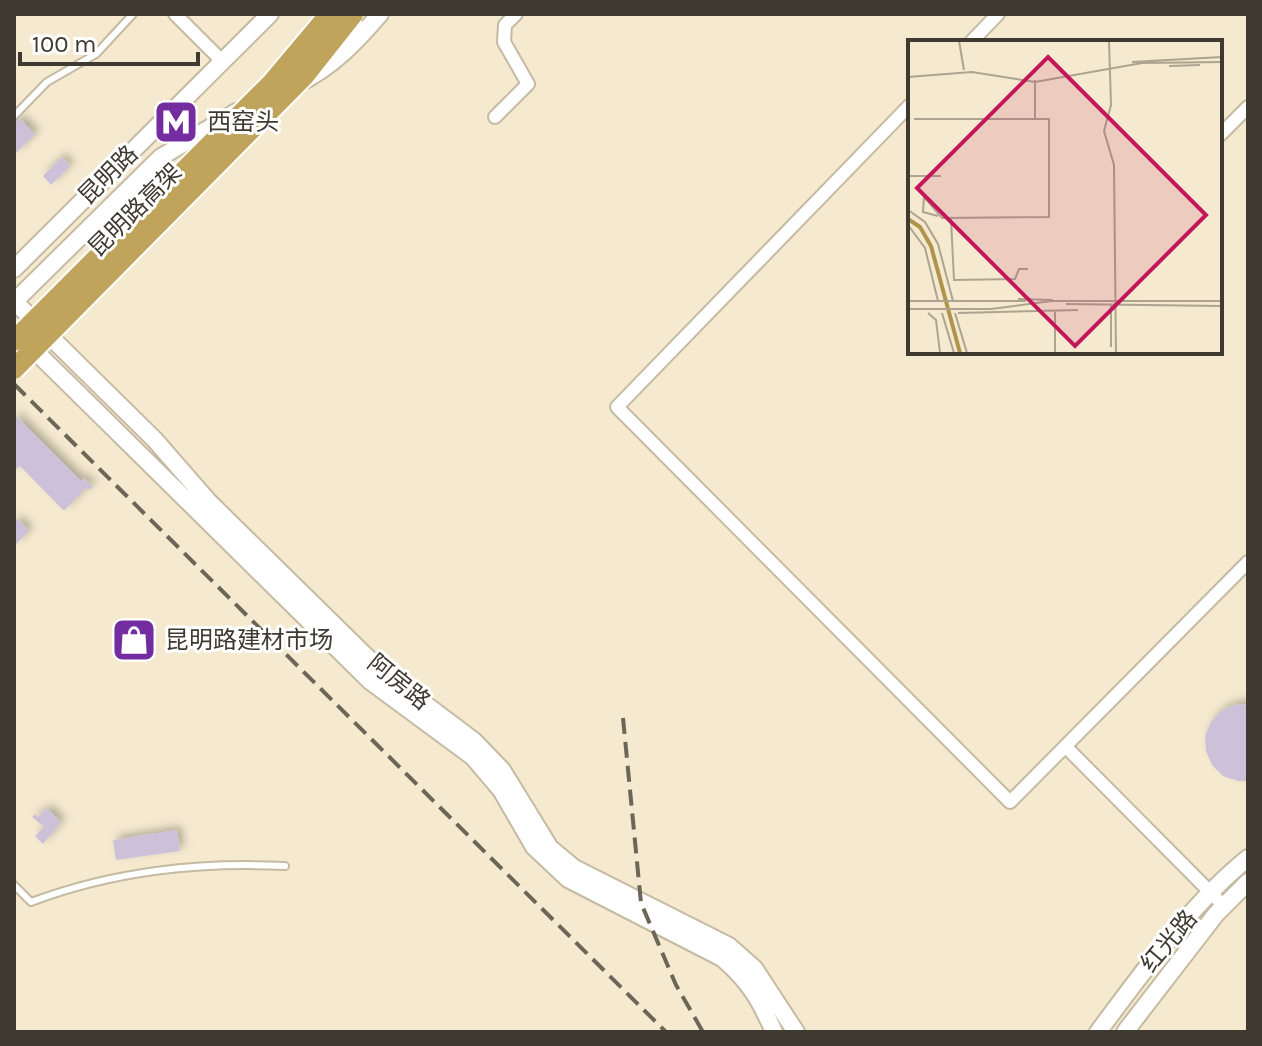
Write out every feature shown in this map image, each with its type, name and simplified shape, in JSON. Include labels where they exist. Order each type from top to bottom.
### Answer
[{"type":"highway","name":"昆明路高架","points":[[14,341],[272,83],[330,14]]},
{"type":"highway","name":"昆明路高架","points":[[14,369],[304,76],[353,14]]},
{"type":"main road","name":"昆明路","points":[[14,269],[270,14]]},
{"type":"main road","name":"昆明路","points":[[14,301],[138,176],[161,157],[239,110],[343,14]]},
{"type":"main road","points":[[239,110],[320,73],[357,41],[380,14]]},
{"type":"main road","name":"阿房路","points":[[14,301],[155,440],[209,502],[381,671],[474,741],[502,770],[550,848],[574,868],[729,946],[754,968],[796,1032]]},
{"type":"main road","name":"阿房路","points":[[14,330],[370,681],[473,757],[501,790],[534,847],[546,860],[568,879],[722,958],[755,991],[774,1032]]},
{"type":"main road","name":"红光路","points":[[1098,1032],[1210,893],[1248,858]]},
{"type":"main road","name":"红光路","points":[[1125,1032],[1224,906],[1248,882]]},
{"type":"street","points":[[175,14],[222,61]]},
{"type":"street","points":[[495,117],[528,84],[504,42],[505,25],[516,14]]},
{"type":"street","points":[[973,40],[998,14]]},
{"type":"street","points":[[908,107],[617,407],[1010,802],[1248,562]]},
{"type":"street","points":[[1222,133],[1248,107]]},
{"type":"street","points":[[1066,747],[1224,906]]},
{"type":"lane","points":[[14,116],[47,82],[96,54],[133,14]]},
{"type":"lane","points":[[14,885],[31,902],[117,876],[179,867],[231,864],[285,866]]},
{"type":"building","points":[[19,118],[35,134],[14,155],[14,122]]},
{"type":"building","points":[[62,157],[70,166],[51,185],[43,176]]},
{"type":"building","points":[[14,414],[81,481],[84,478],[93,487],[90,490],[87,487],[64,511],[20,466],[14,471]]},
{"type":"building","points":[[17,519],[29,531],[14,546],[14,522]]},
{"type":"building","points":[[1248,704],[1248,781],[1238,781],[1223,776],[1212,765],[1206,751],[1205,736],[1211,722],[1221,711],[1234,705]]},
{"type":"building","points":[[47,808],[61,822],[43,844],[35,836],[44,827],[32,817],[35,814],[38,817]]},
{"type":"building","points":[[177,830],[180,851],[116,860],[113,840]]},
{"type":"railway","points":[[14,384],[666,1032]]},
{"type":"railway","points":[[623,718],[641,903],[676,985],[703,1032]]},
{"type":"place","name":"西窑头","points":[[176,122]]},
{"type":"place","name":"昆明路建材市场","points":[[134,640]]}]
